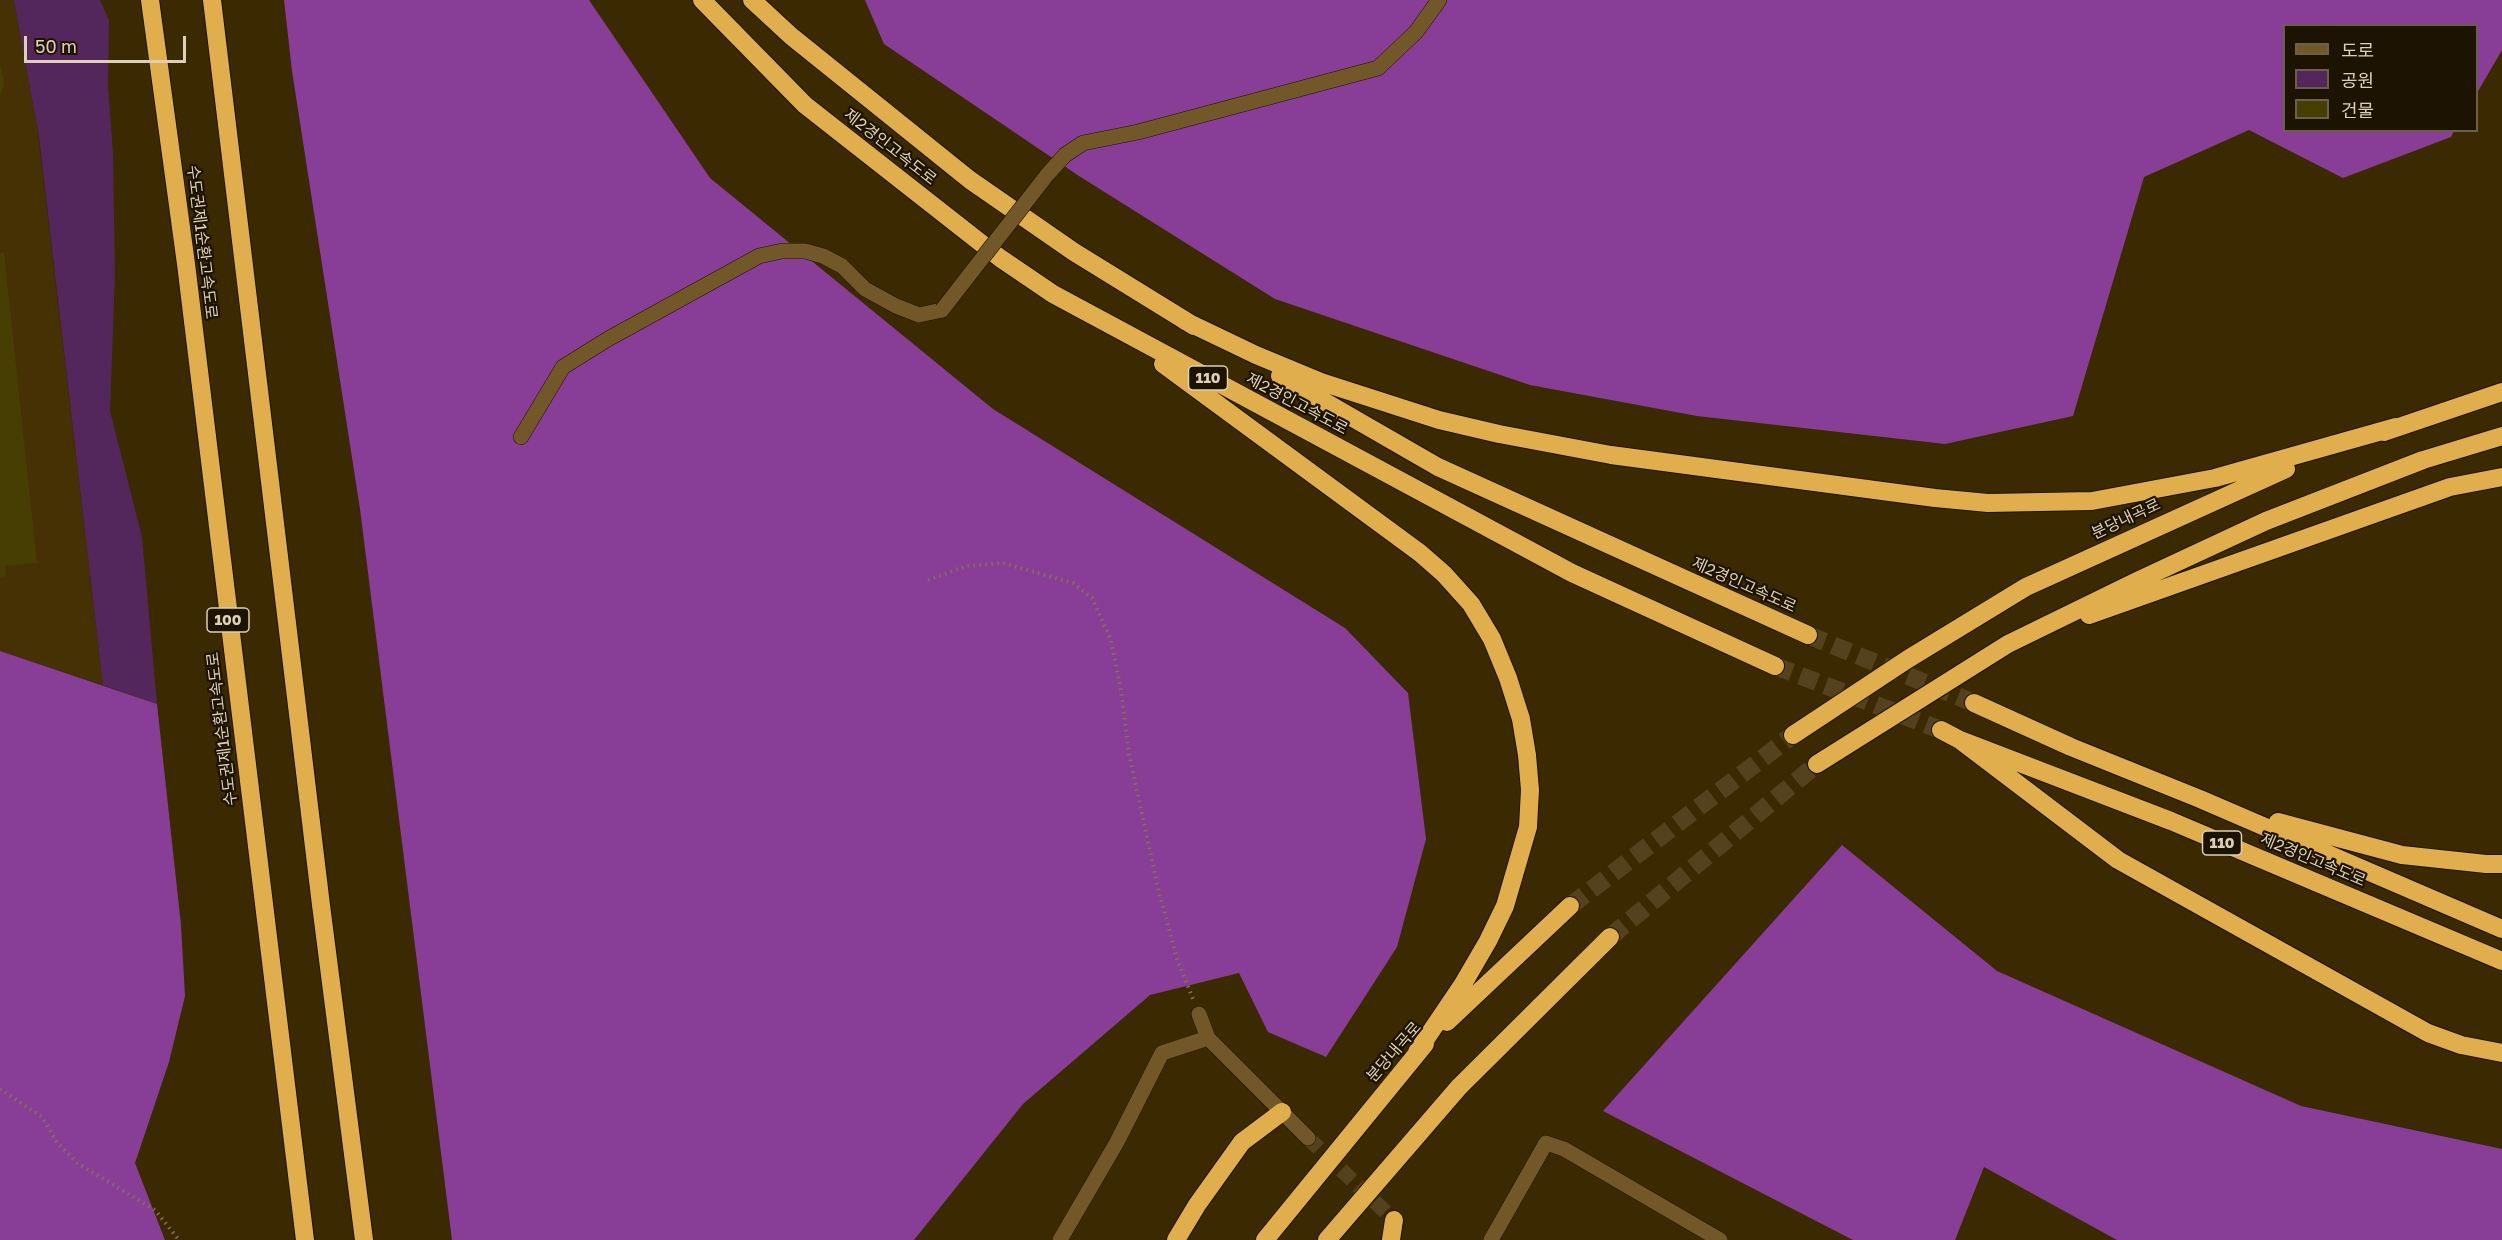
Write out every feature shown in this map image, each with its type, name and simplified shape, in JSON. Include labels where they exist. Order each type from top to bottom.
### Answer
[{"type":"highway","name":"수도권제1순환고속도로","points":[[150,0],[187,276],[305,1240]]},
{"type":"highway","points":[[212,0],[321,905],[364,1240]]},
{"type":"highway","name":"제2경인고속도로","points":[[702,0],[805,105],[1000,258],[1053,294],[1572,573],[1775,666]]},
{"type":"highway","name":"제2경인고속도로","points":[[752,0],[791,36],[970,180],[1074,252],[1185,321],[1438,467],[1808,635]]},
{"type":"highway","points":[[1185,321],[1256,355],[1321,382],[1439,420],[1499,434],[1611,455],[1988,503],[2092,501],[2130,495],[2215,478],[2396,428]]},
{"type":"highway","points":[[1110,326],[1420,553],[1444,574],[1471,604],[1491,639],[1521,719],[1530,790],[1528,827],[1505,906],[1488,941],[1463,984],[1417,1052]]},
{"type":"highway","name":"분당내곡로","points":[[1793,735],[1908,659],[2026,587],[2268,476],[2396,428],[2502,392]]},
{"type":"highway","points":[[1817,764],[2008,644],[2137,581],[2266,521],[2423,460],[2502,436]]},
{"type":"highway","points":[[2008,644],[2450,487],[2502,477]]},
{"type":"highway","name":"제2경인고속도로","points":[[1974,703],[2071,747],[2200,799],[2502,929]]},
{"type":"highway","name":"제2경인고속도로","points":[[1941,730],[1960,740],[2171,821],[2502,961]]},
{"type":"highway","points":[[1960,740],[2118,860],[2428,1033],[2461,1045],[2502,1053]]},
{"type":"highway","points":[[2200,799],[2402,855],[2502,864]]},
{"type":"highway","name":"분당내곡로","points":[[1265,1240],[1417,1052],[1570,906]]},
{"type":"highway","points":[[1327,1240],[1459,1087],[1610,937]]},
{"type":"highway","points":[[1176,1240],[1197,1205],[1242,1142],[1282,1112]]},
{"type":"highway","points":[[1253,1240],[1284,1217]]},
{"type":"highway","points":[[1391,1240],[1394,1220]]},
{"type":"street","points":[[521,437],[563,367],[608,339],[759,256],[782,251],[805,251],[823,256],[842,266],[865,289],[896,306],[919,315],[942,310],[1047,175],[1065,155],[1083,143],[1138,132],[1378,68],[1416,32],[1438,0]]},
{"type":"street","points":[[1199,1014],[1208,1038],[1308,1138]]},
{"type":"street","points":[[1060,1240],[1117,1142],[1162,1053],[1208,1038]]},
{"type":"street","points":[[1491,1240],[1546,1143],[1564,1149],[1720,1240]]},
{"type":"path","points":[[928,580],[966,566],[1003,563],[1073,584],[1092,598],[1111,640],[1129,754],[1158,888],[1177,959],[1199,1014]]},
{"type":"path","points":[[0,1089],[42,1117],[56,1141],[77,1163],[155,1210],[178,1240]]},
{"type":"shaded area","points":[[0,0],[14,0],[37,127],[103,685],[0,651]]},
{"type":"shaded area","points":[[284,0],[589,0],[710,178],[993,409],[1345,628],[1408,693],[1426,839],[1397,947],[1326,1057],[1268,1032],[1239,973],[1150,995],[1023,1104],[914,1240],[452,1240],[360,509],[292,71]]},
{"type":"shaded area","points":[[865,0],[2502,0],[2502,50],[2478,91],[2478,24],[2283,24],[2283,132],[2454,132],[2451,137],[2343,178],[2249,130],[2144,177],[2073,416],[1945,444],[1697,416],[1530,385],[1275,299],[1079,176],[884,44]]},
{"type":"shaded area","points":[[0,651],[157,704],[181,925],[185,996],[169,1062],[135,1163],[165,1240],[0,1240]]},
{"type":"shaded area","points":[[1842,845],[1997,971],[2301,1106],[2502,1149],[2502,1240],[2117,1240],[1984,1167],[1955,1240],[1853,1240],[1603,1111]]},
{"type":"green space","points":[[14,0],[100,0],[109,20],[108,86],[113,153],[115,274],[110,411],[142,537],[157,704],[103,685],[39,137]]},
{"type":"building","points":[[0,63],[4,84],[0,96]]},
{"type":"building","points":[[4,252],[37,563],[5,566],[6,577],[0,578],[0,253]]},
{"type":"tunnel","points":[[1808,635],[1974,703]]},
{"type":"tunnel","points":[[1775,666],[1941,730]]},
{"type":"tunnel","points":[[1570,906],[1793,735]]},
{"type":"tunnel","points":[[1610,937],[1817,764]]},
{"type":"tunnel","points":[[1308,1138],[1394,1220]]}]
